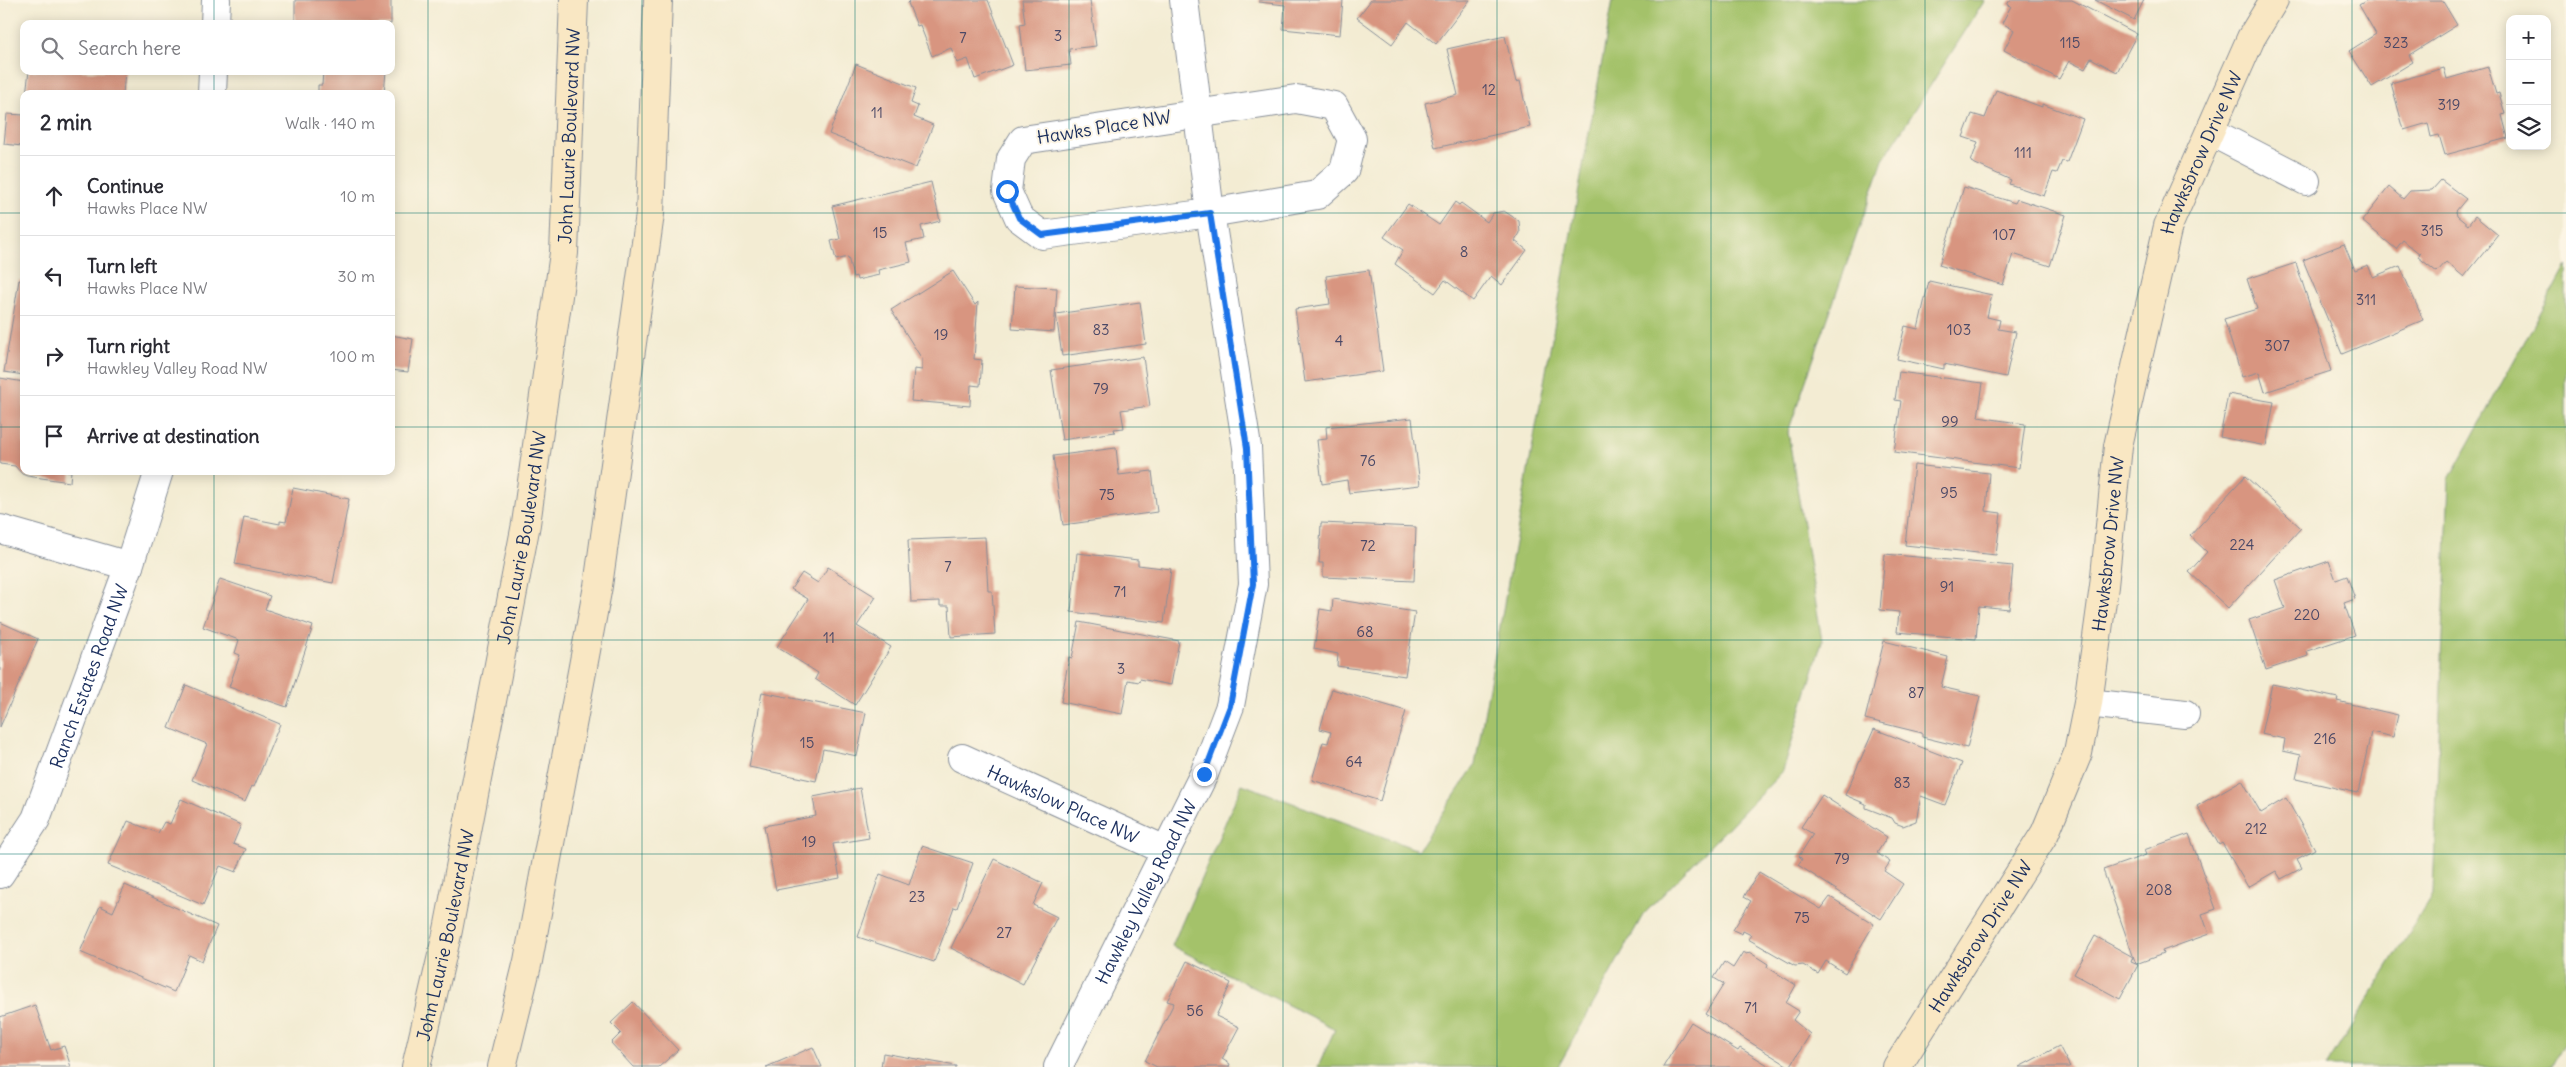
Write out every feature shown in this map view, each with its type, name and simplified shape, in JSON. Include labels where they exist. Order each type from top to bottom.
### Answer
[{"type":"main road","name":"John Laurie Boulevard NW","points":[[416,1067],[448,930],[526,524],[564,253],[574,0]]},
{"type":"main road","points":[[502,1067],[528,961],[598,586],[650,214],[658,0]]},
{"type":"main road","name":"Hawksbrow Drive NW","points":[[1897,1067],[2045,833],[2078,753],[2088,703],[2104,586],[2118,446],[2168,226],[2251,38],[2274,0]]},
{"type":"street","points":[[215,20],[216,0]]},
{"type":"street","name":"Hawkley Valley Road NW","points":[[1058,1067],[1204,774],[1230,706],[1253,584],[1247,448],[1210,213],[1184,0]]},
{"type":"street","points":[[212,90],[213,75]]},
{"type":"street","name":"Hawks Place NW","points":[[1296,99],[1334,106],[1352,139],[1344,171],[1316,194],[1210,213],[1042,235],[1019,218],[1007,191],[1011,159],[1023,140],[1197,112],[1296,99]]},
{"type":"street","points":[[2211,132],[2306,181]]},
{"type":"street","name":"Ranch Estates Road NW","points":[[0,874],[36,819],[129,566],[158,475]]},
{"type":"street","points":[[0,529],[129,566]]},
{"type":"street","points":[[2088,703],[2185,714]]},
{"type":"street","name":"Hawkslow Place NW","points":[[962,758],[1165,850]]},
{"type":"green space","points":[[1613,0],[1985,0],[1883,160],[1788,432],[1822,641],[1783,771],[1643,915],[1558,1067],[1318,1067],[1335,1029],[1172,946],[1242,784],[1418,850],[1475,765]]},
{"type":"green space","points":[[2566,266],[2566,1040],[2551,1067],[2326,1067],[2433,894],[2449,479]]},
{"type":"building","points":[[295,0],[391,0],[391,20],[295,20]]},
{"type":"building","points":[[911,0],[988,0],[1013,65],[975,79],[968,59],[957,63],[951,48],[932,56],[920,25],[917,26],[908,3]]},
{"type":"building","points":[[1022,0],[1090,0],[1096,46],[1069,49],[1071,65],[1025,70],[1020,24],[1025,23]]},
{"type":"building","points":[[1259,0],[1343,0],[1340,35],[1283,29],[1285,5],[1259,2]]},
{"type":"building","points":[[1371,0],[1470,0],[1436,44],[1408,22],[1392,44],[1357,18]]},
{"type":"building","points":[[2010,0],[2072,0],[2137,34],[2117,72],[2091,58],[2085,69],[2069,61],[2059,79],[2004,50],[2014,30],[2002,23],[2011,6],[2007,5]]},
{"type":"building","points":[[2095,0],[2144,0],[2134,20]]},
{"type":"building","points":[[2367,0],[2442,0],[2457,25],[2409,55],[2413,62],[2372,87],[2349,51],[2376,34],[2359,5]]},
{"type":"building","points":[[1505,36],[1516,82],[1520,81],[1530,127],[1435,148],[1425,103],[1458,95],[1447,49]]},
{"type":"building","points":[[856,64],[916,88],[911,103],[918,106],[914,117],[933,125],[916,168],[829,134]]},
{"type":"building","points":[[2488,67],[2496,94],[2499,93],[2505,114],[2502,115],[2506,139],[2445,155],[2439,135],[2431,137],[2428,123],[2404,130],[2391,83],[2444,68],[2447,79]]},
{"type":"building","points":[[28,75],[125,75],[123,90],[27,90]]},
{"type":"building","points":[[323,75],[386,75],[384,90],[318,90],[318,85],[322,85]]},
{"type":"building","points":[[1996,90],[2042,107],[2042,104],[2083,119],[2067,162],[2062,161],[2057,173],[2053,172],[2044,196],[2009,184],[2011,180],[1971,162],[1978,142],[1963,137],[1972,114],[1985,118]]},
{"type":"building","points":[[7,114],[20,115],[20,146],[4,144]]},
{"type":"building","points":[[2441,180],[2466,199],[2456,211],[2457,216],[2468,225],[2475,216],[2498,235],[2464,277],[2446,262],[2437,272],[2418,257],[2420,254],[2403,240],[2396,249],[2362,221],[2389,187],[2403,199],[2410,191],[2432,190]]},
{"type":"building","points":[[931,182],[940,221],[921,226],[924,239],[906,243],[911,262],[878,270],[879,275],[857,280],[856,276],[853,277],[848,257],[836,260],[831,241],[840,239],[832,206]]},
{"type":"building","points":[[1964,187],[2015,203],[2017,199],[2066,215],[2050,266],[2013,254],[2003,285],[1939,265]]},
{"type":"building","points":[[1455,202],[1459,205],[1461,203],[1487,222],[1493,213],[1504,211],[1519,221],[1520,233],[1515,241],[1527,250],[1502,285],[1491,276],[1473,301],[1445,280],[1435,293],[1395,264],[1403,250],[1384,237],[1408,204],[1439,225]]},
{"type":"building","points":[[2344,244],[2355,270],[2368,265],[2373,277],[2400,266],[2423,320],[2342,354],[2303,260]]},
{"type":"building","points":[[2296,263],[2331,371],[2265,392],[2259,372],[2242,377],[2224,319],[2257,309],[2247,279]]},
{"type":"building","points":[[1369,270],[1383,371],[1305,382],[1295,309],[1330,304],[1326,276]]},
{"type":"building","points":[[953,271],[975,305],[978,302],[974,359],[982,360],[980,386],[971,385],[970,406],[911,401],[914,369],[922,370],[922,359],[891,310]]},
{"type":"building","points":[[19,280],[20,374],[4,372]]},
{"type":"building","points":[[1929,281],[1992,295],[1987,317],[2000,320],[1998,329],[2016,332],[2006,377],[1944,364],[1944,369],[1897,359],[1905,326],[1918,329]]},
{"type":"building","points":[[1015,286],[1057,288],[1054,332],[1012,329]]},
{"type":"building","points":[[1140,302],[1146,344],[1062,356],[1056,314]]},
{"type":"building","points":[[395,336],[413,339],[408,372],[395,370]]},
{"type":"building","points":[[1143,357],[1150,406],[1121,410],[1124,428],[1114,429],[1115,432],[1062,440],[1051,370]]},
{"type":"building","points":[[1899,372],[1983,383],[1978,417],[2025,424],[2019,468],[1894,452],[1901,401],[1895,400]]},
{"type":"building","points":[[0,378],[20,381],[20,472],[15,466],[0,464]]},
{"type":"building","points":[[2228,394],[2274,402],[2266,446],[2220,437]]},
{"type":"building","points":[[1412,418],[1420,485],[1349,493],[1347,480],[1322,484],[1317,440],[1327,439],[1326,427]]},
{"type":"building","points":[[1116,448],[1119,475],[1152,471],[1157,512],[1063,525],[1053,456]]},
{"type":"building","points":[[1914,465],[1989,473],[1986,511],[2001,513],[1996,555],[1905,545]]},
{"type":"building","points":[[24,475],[71,475],[70,482]]},
{"type":"building","points":[[2245,476],[2301,528],[2228,608],[2189,572],[2207,552],[2190,536]]},
{"type":"building","points":[[293,488],[349,499],[333,583],[235,564],[244,517],[280,524],[280,521],[286,522]]},
{"type":"building","points":[[1321,523],[1416,527],[1414,581],[1323,577],[1323,563],[1319,563]]},
{"type":"building","points":[[985,537],[988,591],[992,591],[995,634],[951,637],[949,606],[940,606],[940,601],[911,602],[908,540]]},
{"type":"building","points":[[1077,553],[1138,560],[1138,565],[1171,569],[1164,623],[1071,612]]},
{"type":"building","points":[[1885,554],[2013,566],[2009,609],[1979,606],[1976,639],[1897,632],[1899,612],[1880,610]]},
{"type":"building","points":[[2329,561],[2336,580],[2347,576],[2355,599],[2344,603],[2355,635],[2307,651],[2308,656],[2266,670],[2249,620],[2285,608],[2275,580]]},
{"type":"building","points":[[828,567],[876,597],[857,626],[891,647],[855,705],[815,679],[818,673],[777,647],[808,599],[791,589],[802,573],[818,583]]},
{"type":"building","points":[[220,579],[270,596],[265,609],[313,626],[287,707],[229,687],[240,655],[235,653],[239,640],[203,627]]},
{"type":"building","points":[[1333,599],[1415,612],[1405,676],[1337,666],[1338,654],[1314,649],[1320,609],[1332,611]]},
{"type":"building","points":[[0,622],[38,639],[0,727]]},
{"type":"building","points":[[1079,622],[1179,641],[1171,685],[1140,679],[1139,682],[1128,680],[1122,714],[1061,702],[1069,657],[1072,658]]},
{"type":"building","points":[[1884,641],[1948,657],[1941,687],[1980,696],[1967,748],[1922,737],[1922,733],[1865,719]]},
{"type":"building","points":[[2272,684],[2338,698],[2337,701],[2398,715],[2393,737],[2371,732],[2358,793],[2296,779],[2301,755],[2283,751],[2285,739],[2261,734]]},
{"type":"building","points":[[186,685],[280,724],[254,787],[252,786],[245,802],[192,780],[207,744],[169,728]]},
{"type":"building","points":[[1332,689],[1406,711],[1380,801],[1312,780],[1323,742],[1328,743],[1331,732],[1320,729]]},
{"type":"building","points":[[762,692],[866,713],[857,756],[823,749],[816,781],[749,767]]},
{"type":"building","points":[[1874,729],[1962,763],[1945,805],[1921,796],[1916,821],[1903,826],[1895,823],[1892,818],[1866,808],[1866,804],[1845,795]]},
{"type":"building","points":[[2242,780],[2261,813],[2286,798],[2315,849],[2297,859],[2302,868],[2281,879],[2276,871],[2248,887],[2222,843],[2219,845],[2197,806]]},
{"type":"building","points":[[860,788],[869,838],[833,844],[840,878],[776,890],[764,826],[816,816],[813,797]]},
{"type":"building","points":[[1822,795],[1887,837],[1877,853],[1890,862],[1884,871],[1903,884],[1881,919],[1798,865],[1802,859],[1799,856],[1813,834],[1801,827]]},
{"type":"building","points":[[181,799],[241,825],[233,844],[246,849],[236,872],[220,866],[203,905],[108,865],[128,821],[158,833],[164,822],[170,824]]},
{"type":"building","points":[[2189,834],[2216,909],[2202,914],[2209,934],[2162,951],[2163,954],[2136,964],[2103,870],[2146,855],[2144,850]]},
{"type":"building","points":[[922,846],[973,863],[957,908],[954,907],[934,962],[858,937],[880,874],[909,885]]},
{"type":"building","points":[[994,859],[1043,883],[1033,905],[1057,917],[1023,984],[951,948]]},
{"type":"building","points":[[1759,872],[1821,909],[1830,897],[1874,924],[1845,973],[1826,961],[1818,974],[1803,965],[1795,966],[1748,939],[1751,935],[1743,931],[1742,934],[1733,930],[1751,901],[1744,897]]},
{"type":"building","points":[[125,885],[217,926],[202,961],[189,955],[174,992],[80,952],[100,906],[113,912]]},
{"type":"building","points":[[2095,936],[2133,957],[2131,962],[2138,965],[2120,999],[2074,974]]},
{"type":"building","points":[[1743,952],[1747,954],[1749,952],[1768,964],[1767,967],[1796,985],[1786,1003],[1799,1011],[1793,1020],[1810,1034],[1790,1067],[1705,1014],[1724,984],[1714,978],[1724,962],[1733,968]]},
{"type":"building","points":[[1187,961],[1231,983],[1216,1016],[1239,1027],[1222,1059],[1230,1064],[1229,1067],[1157,1067],[1145,1061],[1174,1003],[1167,1001]]},
{"type":"building","points":[[633,1002],[678,1050],[659,1067],[633,1067],[611,1043],[621,1033],[611,1023]]},
{"type":"building","points":[[35,1005],[51,1050],[64,1046],[71,1067],[0,1067],[0,1017]]},
{"type":"building","points":[[1691,1022],[1738,1051],[1740,1048],[1771,1067],[1663,1067]]},
{"type":"building","points":[[2059,1046],[2070,1067],[2019,1067]]},
{"type":"building","points":[[813,1047],[822,1067],[766,1067],[776,1063]]},
{"type":"building","points":[[883,1053],[956,1066],[956,1067],[881,1067]]},
{"type":"route","points":[[1007,191],[1019,218],[1042,235],[1210,213],[1247,448],[1253,584],[1230,706],[1204,774]]}]
